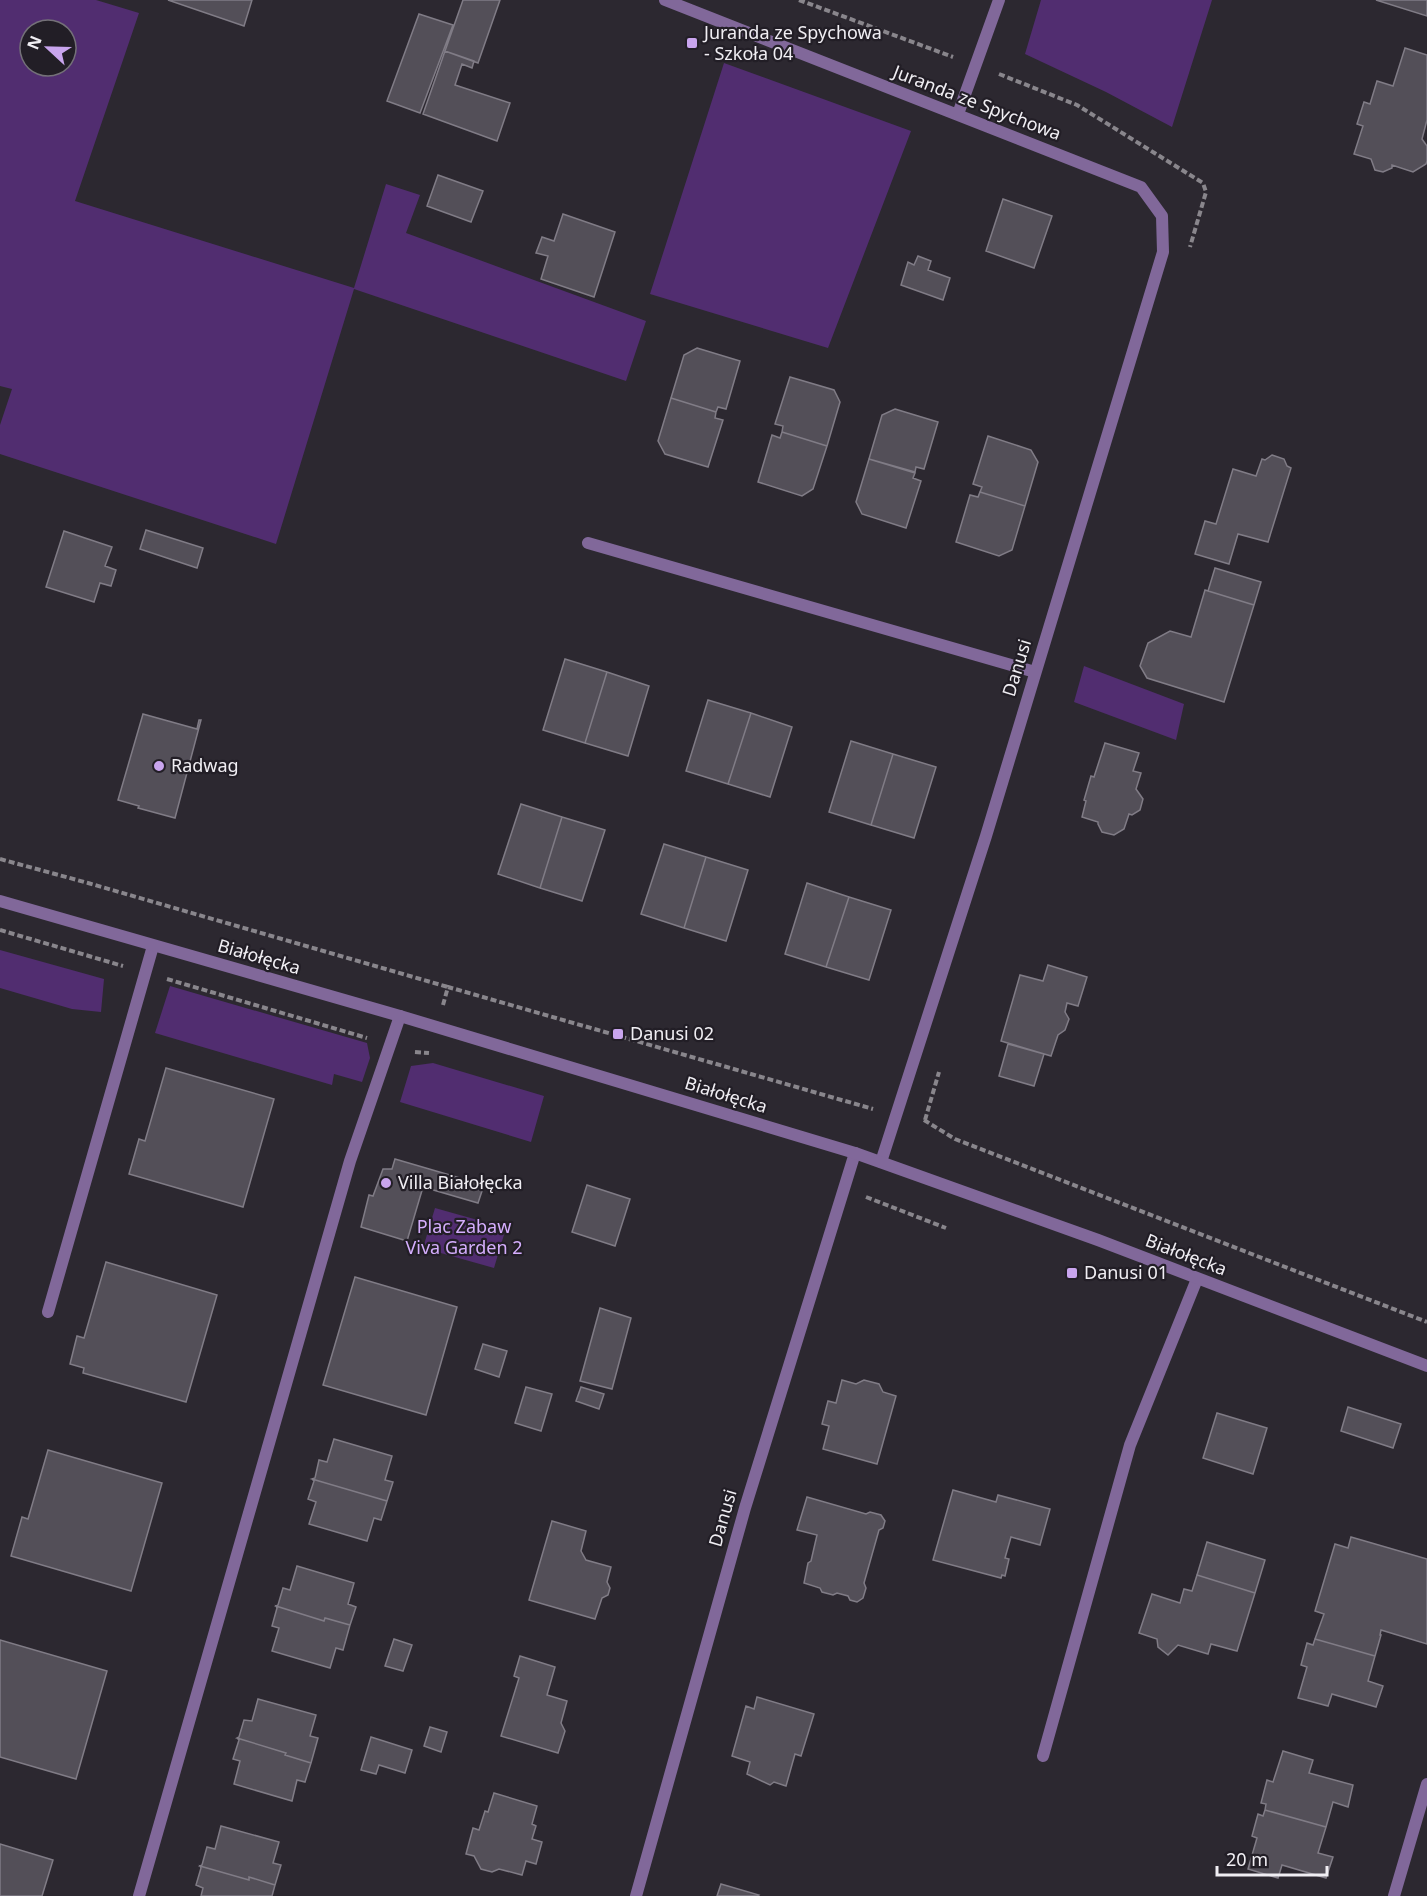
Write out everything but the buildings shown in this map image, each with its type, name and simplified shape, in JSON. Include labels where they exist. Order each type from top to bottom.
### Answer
[{"type":"street","name":"Juranda ze Spychowa","points":[[664,0],[1141,187]]},
{"type":"street","points":[[958,114],[999,0]]},
{"type":"street","name":"Danusi","points":[[881,1162],[986,836],[1163,252],[1161,216],[1141,187]]},
{"type":"street","points":[[588,543],[1035,672]]},
{"type":"street","name":"Białołęcka","points":[[0,901],[400,1016],[881,1162],[1098,1240],[1427,1366]]},
{"type":"street","points":[[48,1312],[153,946]]},
{"type":"street","points":[[139,1896],[350,1161],[400,1016]]},
{"type":"street","name":"Danusi","points":[[636,1896],[745,1508],[855,1154]]},
{"type":"street","points":[[1043,1756],[1130,1445],[1197,1279]]},
{"type":"street","points":[[1395,1896],[1427,1784]]},
{"type":"path","points":[[799,0],[1077,105],[1203,183],[1206,192],[1189,248]]},
{"type":"path","points":[[0,859],[862,1107],[925,1120],[955,1139],[1427,1322]]},
{"type":"path","points":[[0,930],[417,1053],[429,1053]]},
{"type":"path","points":[[443,1006],[448,987]]},
{"type":"path","points":[[925,1120],[942,1063]]},
{"type":"path","points":[[844,1189],[946,1228]]},
{"type":"green space","points":[[0,0],[96,0],[139,13],[75,201],[354,288],[386,184],[420,195],[406,233],[646,321],[626,381],[354,289],[276,544],[0,454],[0,425],[12,389],[0,386]]},
{"type":"green space","points":[[1041,0],[1212,0],[1172,127],[1106,92],[1025,54]]},
{"type":"green space","points":[[724,63],[911,131],[828,348],[650,294]]},
{"type":"green space","points":[[1084,666],[1184,704],[1176,740],[1074,702]]},
{"type":"green space","points":[[0,950],[104,979],[101,1012],[72,1009],[0,988]]},
{"type":"green space","points":[[170,986],[367,1043],[370,1058],[362,1082],[334,1074],[332,1085],[155,1033]]},
{"type":"green space","points":[[433,1063],[544,1096],[531,1142],[400,1102],[411,1066]]},
{"type":"green space","name":"Plac Zabaw Viva Garden 2","points":[[435,1208],[506,1228],[494,1268],[423,1248]]},
{"type":"place","name":"Juranda ze Spychowa - Szkoła 04","points":[[692,43]]},
{"type":"place","name":"Radwag","points":[[159,766]]},
{"type":"place","name":"Danusi 02","points":[[618,1034]]},
{"type":"place","name":"Villa Białołęcka","points":[[386,1183]]},
{"type":"place","name":"Danusi 01","points":[[1072,1273]]}]
